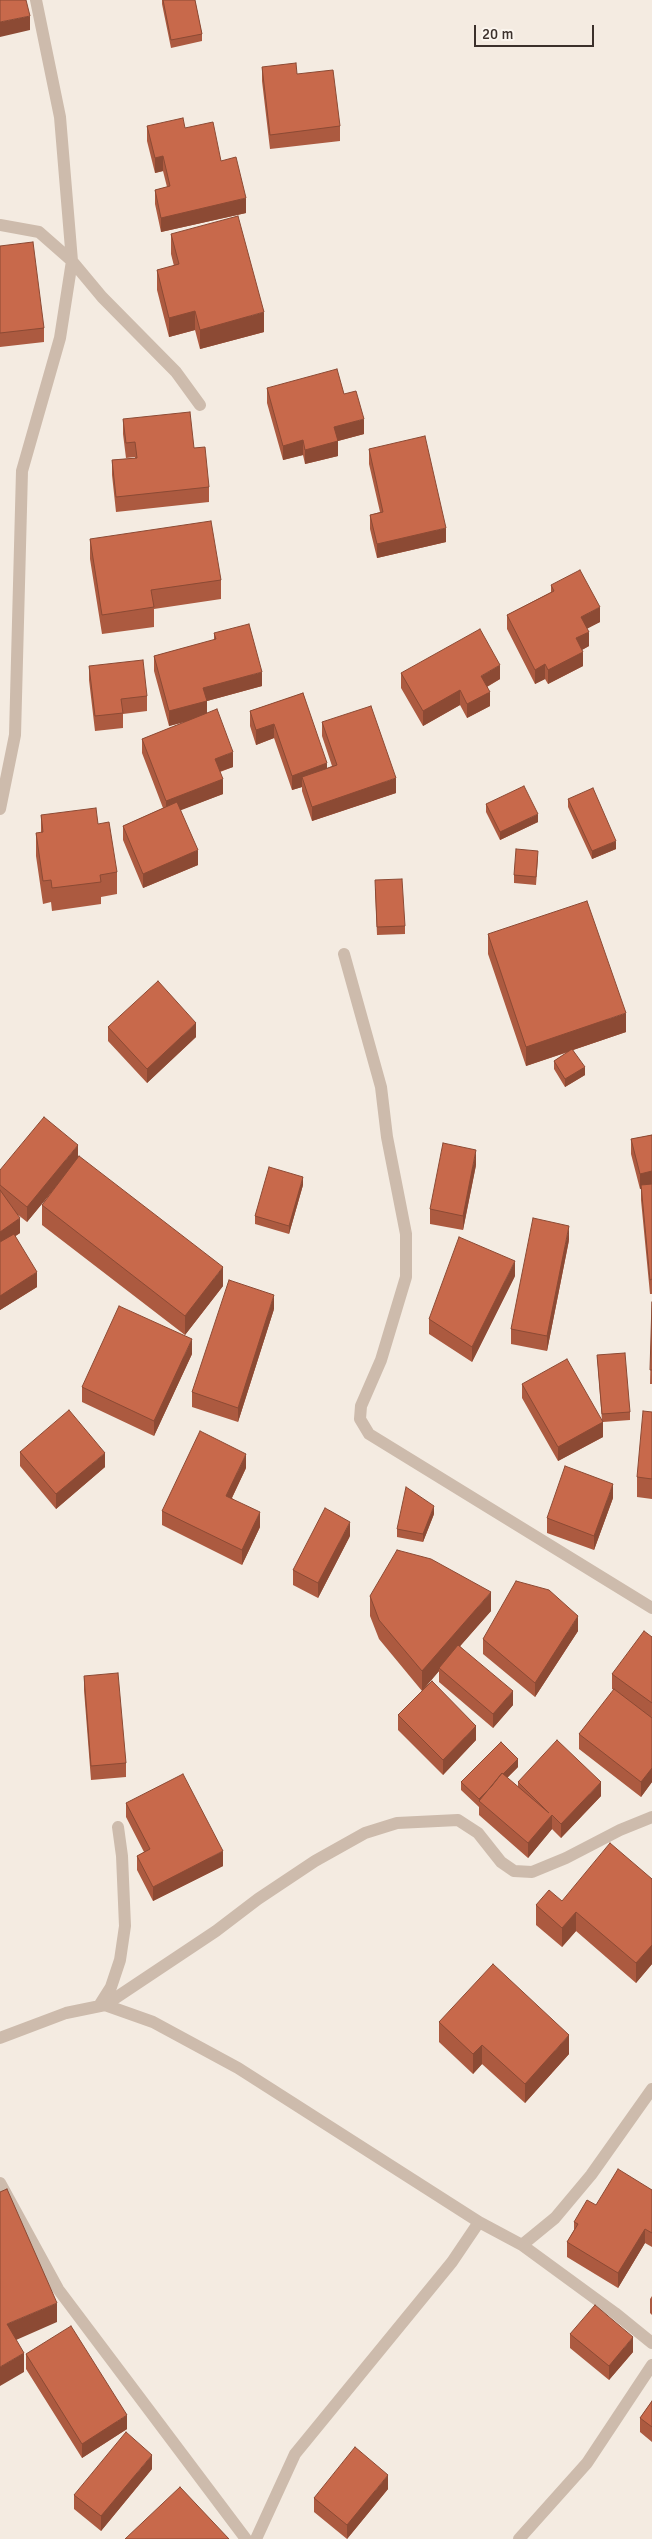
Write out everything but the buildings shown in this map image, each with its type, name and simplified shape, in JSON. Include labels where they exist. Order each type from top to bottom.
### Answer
[{"type":"street","points":[[0,809],[15,735],[22,471],[60,338],[72,261],[60,117],[36,0]]},
{"type":"street","points":[[0,224],[39,232],[72,261],[102,297],[176,372],[200,405]]},
{"type":"street","points":[[344,954],[381,1087],[387,1138],[406,1234],[406,1277],[381,1360],[361,1406],[360,1419],[369,1434],[652,1608]]},
{"type":"street","points":[[0,2038],[66,2013],[102,2006],[216,1931],[258,1898],[315,1861],[366,1833],[397,1823],[458,1820],[478,1833],[501,1862],[514,1871],[532,1872],[566,1858],[620,1830],[652,1818]]},
{"type":"street","points":[[102,2006],[120,1960],[125,1926],[122,1856],[118,1827]]},
{"type":"street","points":[[102,2006],[153,2022],[238,2068],[480,2222],[522,2245],[615,2313],[652,2343]]},
{"type":"street","points":[[522,2245],[555,2218],[591,2175],[652,2089]]},
{"type":"street","points":[[0,2183],[58,2289],[246,2539]]},
{"type":"street","points":[[256,2539],[295,2454],[452,2262],[480,2222]]},
{"type":"street","points":[[519,2539],[587,2463],[652,2365]]}]
